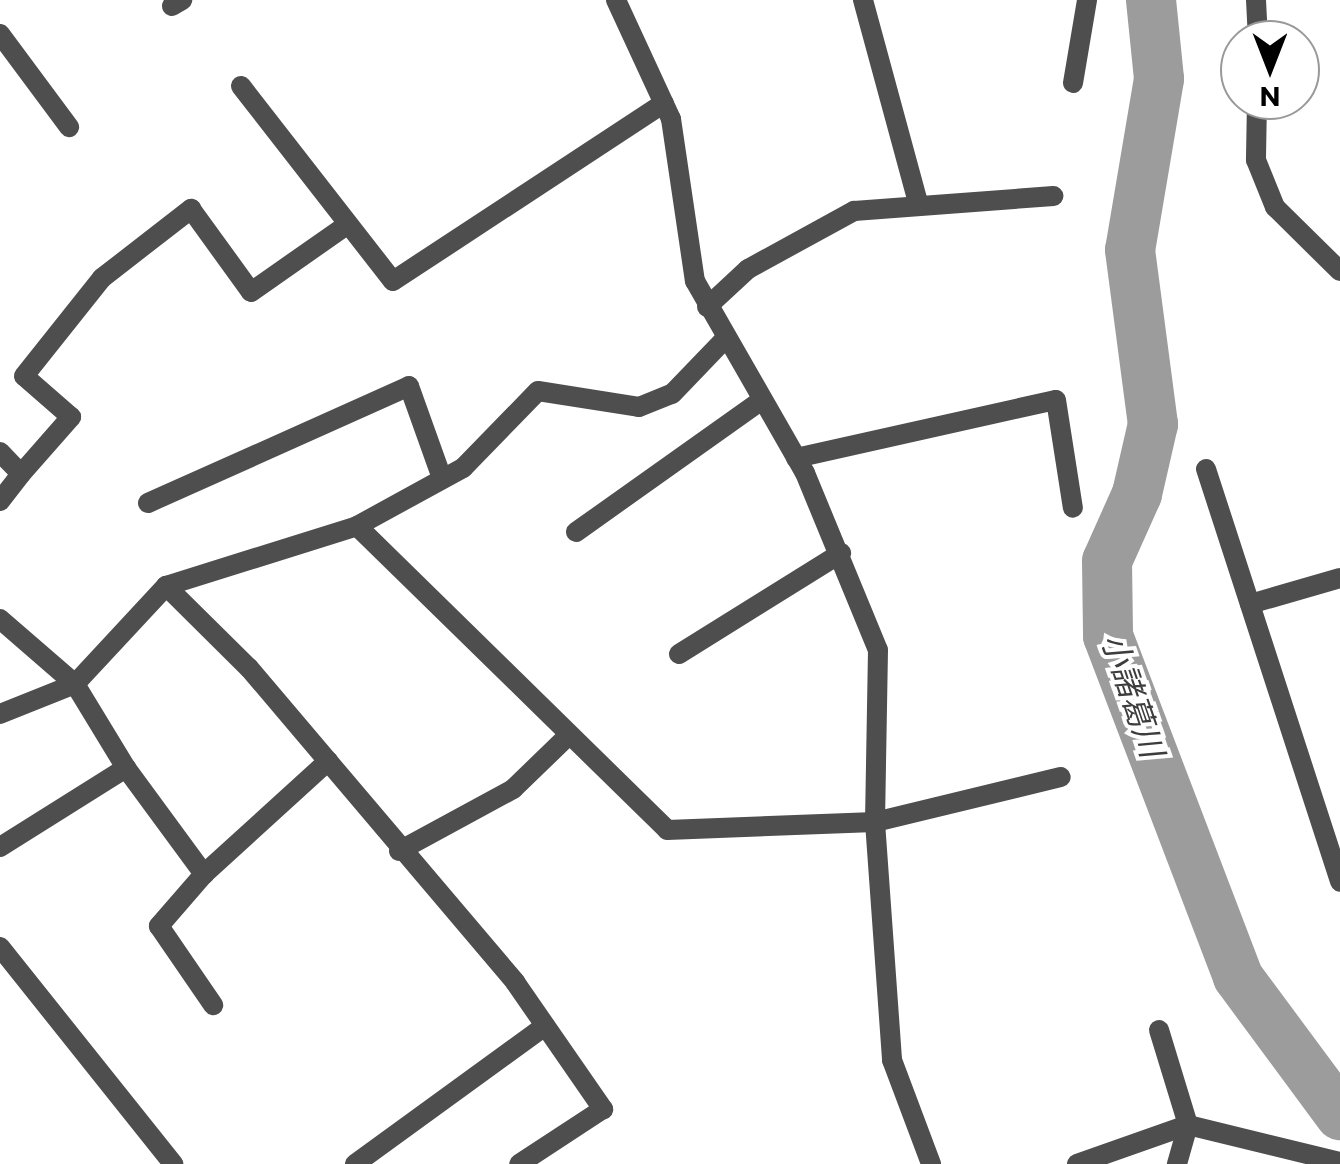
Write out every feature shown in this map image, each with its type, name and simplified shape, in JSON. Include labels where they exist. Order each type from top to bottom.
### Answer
[{"type":"street","points":[[616,0],[664,103],[707,307],[723,341],[796,458],[841,553],[878,650],[876,822],[892,1060],[932,1164]]},
{"type":"street","points":[[863,0],[919,206]]},
{"type":"street","points":[[1073,83],[1087,0]]},
{"type":"street","points":[[0,34],[68,127]]},
{"type":"street","points":[[241,86],[393,281],[664,103]]},
{"type":"street","points":[[1257,120],[1256,160],[1275,208],[1340,271]]},
{"type":"street","points":[[707,307],[813,230],[854,211],[1053,196]]},
{"type":"street","points":[[0,501],[71,416],[24,376],[102,278],[190,209],[250,292],[348,224]]},
{"type":"street","points":[[0,714],[75,684],[166,586],[357,526],[442,478],[538,391],[639,407],[672,394],[723,341]]},
{"type":"street","points":[[148,503],[410,386],[442,478]]},
{"type":"street","points":[[796,458],[1056,400],[1074,508]]},
{"type":"street","points":[[576,532],[760,402]]},
{"type":"street","points":[[0,452],[21,474]]},
{"type":"street","points":[[1206,468],[1340,882]]},
{"type":"street","points":[[357,526],[666,830],[876,822],[1061,777]]},
{"type":"street","points":[[679,654],[841,553]]},
{"type":"street","points":[[1250,604],[1340,578]]},
{"type":"street","points":[[166,586],[328,761],[545,1026],[603,1109],[519,1164]]},
{"type":"street","points":[[0,619],[75,684],[126,768],[204,874]]},
{"type":"street","points":[[399,851],[513,789],[569,735]]},
{"type":"street","points":[[213,1005],[159,926],[204,874],[328,761]]},
{"type":"street","points":[[0,847],[126,768]]},
{"type":"street","points":[[0,947],[173,1164]]},
{"type":"street","points":[[355,1164],[545,1026]]},
{"type":"street","points":[[1159,1030],[1188,1125],[1177,1164]]},
{"type":"street","points":[[1077,1164],[1188,1125],[1340,1162]]},
{"type":"waterway","name":"小諸葛川","points":[[1151,0],[1159,79],[1130,250],[1153,424],[1137,494],[1107,561],[1108,636],[1238,977],[1340,1115]]}]
